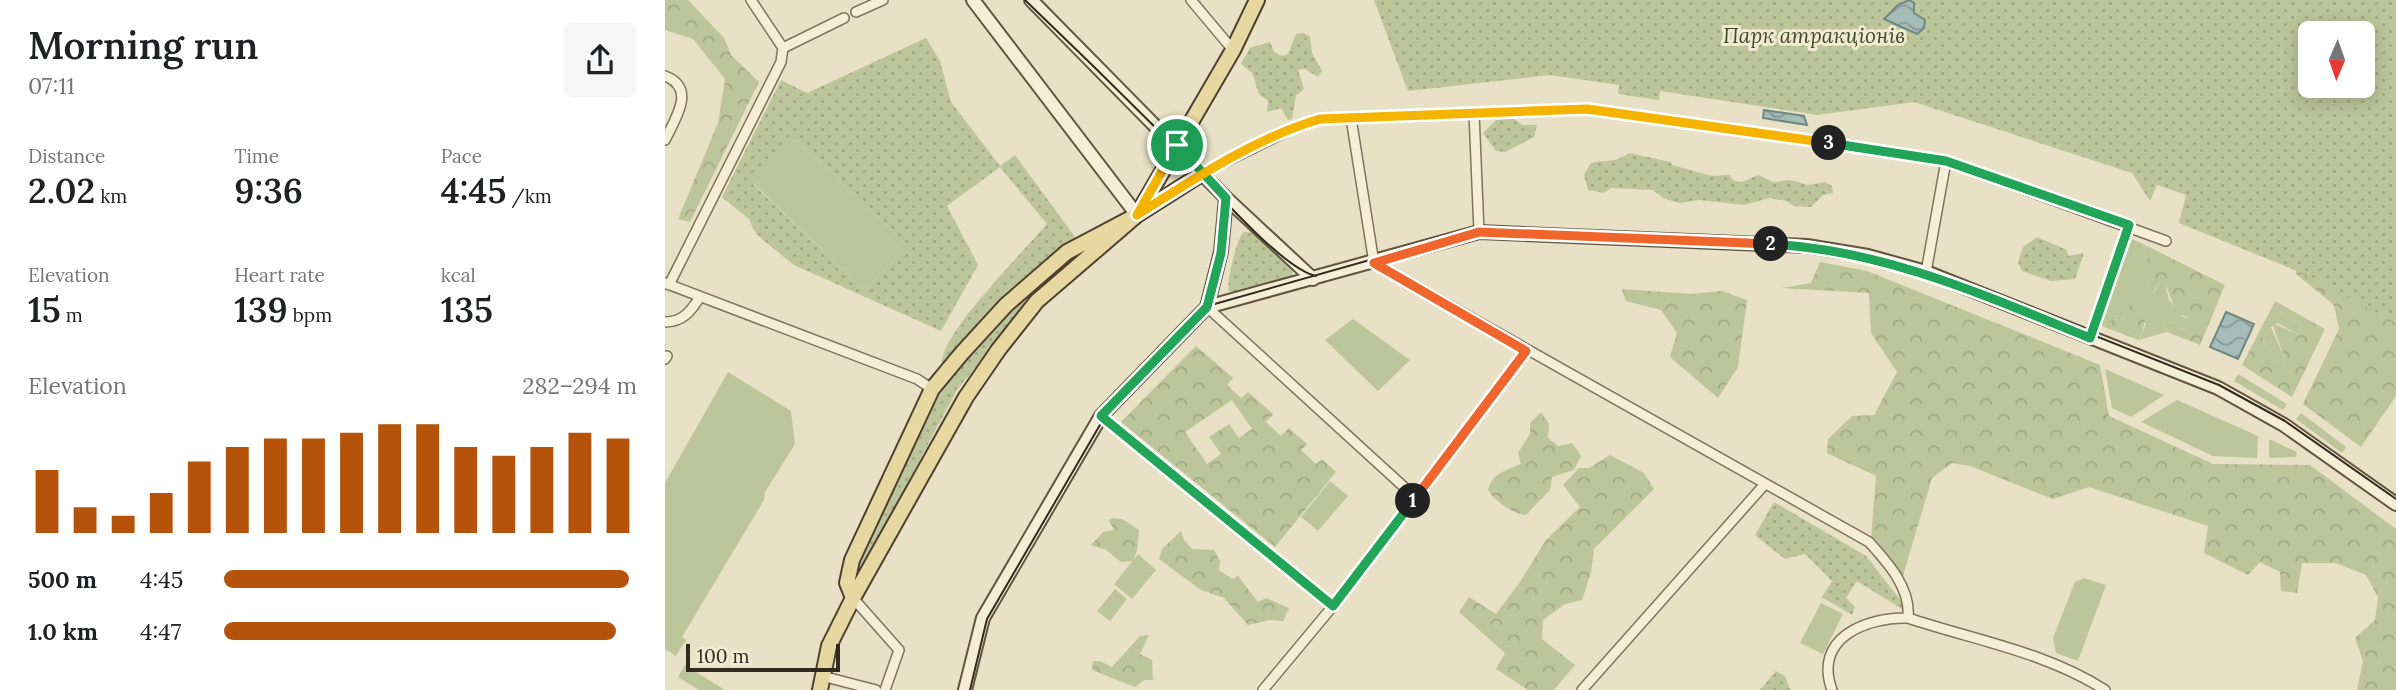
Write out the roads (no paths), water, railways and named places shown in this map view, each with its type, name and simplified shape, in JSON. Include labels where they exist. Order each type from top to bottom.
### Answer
[{"type":"main road","points":[[973,0],[1137,215]]},
{"type":"main road","points":[[1031,0],[1177,145],[1226,198],[1313,279]]},
{"type":"main road","points":[[821,683],[829,646],[948,428],[999,349],[1037,302],[1137,215],[1233,50],[1257,0]]},
{"type":"main road","points":[[853,598],[847,583],[848,572],[901,451],[932,389],[1006,305],[1067,252],[1137,215],[1203,173]]},
{"type":"main road","points":[[965,690],[983,618],[1101,416],[1207,307],[1221,253],[1226,198]]},
{"type":"main road","points":[[1207,307],[1479,232],[1807,246],[1868,257],[1926,272],[2218,388],[2284,425],[2396,504]]},
{"type":"street","points":[[751,0],[783,48],[781,62],[667,284],[917,379],[932,389]]},
{"type":"street","points":[[856,12],[883,0]]},
{"type":"street","points":[[1191,0],[1233,50]]},
{"type":"street","points":[[783,48],[844,18]]},
{"type":"street","points":[[665,76],[676,81],[683,96],[682,106],[665,140]]},
{"type":"street","points":[[1203,173],[1300,125],[1320,119],[1587,109],[1946,161],[2129,225],[2166,242]]},
{"type":"street","points":[[1474,113],[1479,232]]},
{"type":"street","points":[[1351,118],[1374,263],[1869,542],[1901,583],[1909,605],[1908,618]]},
{"type":"street","points":[[1926,272],[1946,161]]},
{"type":"street","points":[[2090,338],[2129,225]]},
{"type":"street","points":[[665,322],[680,320],[690,312],[700,297]]},
{"type":"street","points":[[1207,307],[1416,498]]},
{"type":"street","points":[[1266,687],[1333,606],[1526,351]]},
{"type":"street","points":[[1101,416],[1333,606]]},
{"type":"street","points":[[1583,690],[1765,484]]},
{"type":"street","points":[[853,598],[899,650],[885,690]]},
{"type":"street","points":[[1832,690],[1828,678],[1834,650],[1847,633],[1860,624],[1886,617],[1908,618],[2065,667],[2105,690]]},
{"type":"street","points":[[821,683],[876,690]]},
{"type":"water","points":[[1909,0],[1914,3],[1914,13],[1925,20],[1924,28],[1917,34],[1884,19],[1898,5]]},
{"type":"water","points":[[1764,110],[1804,116],[1807,125],[1763,118]]},
{"type":"water","points":[[2226,312],[2254,324],[2238,359],[2210,347]]},
{"type":"tram line","points":[[1025,0],[1167,139],[1281,256],[1316,276]]},
{"type":"tram line","points":[[970,690],[987,619],[1104,418],[1202,314],[1210,300],[1223,270],[1229,236],[1229,220],[1222,188]]},
{"type":"tram line","points":[[1197,309],[1479,229],[1807,242],[1927,269],[2219,385],[2285,421],[2396,499]]},
{"type":"park label","name":"Парк атракціонів","points":[[1814,35]]}]
